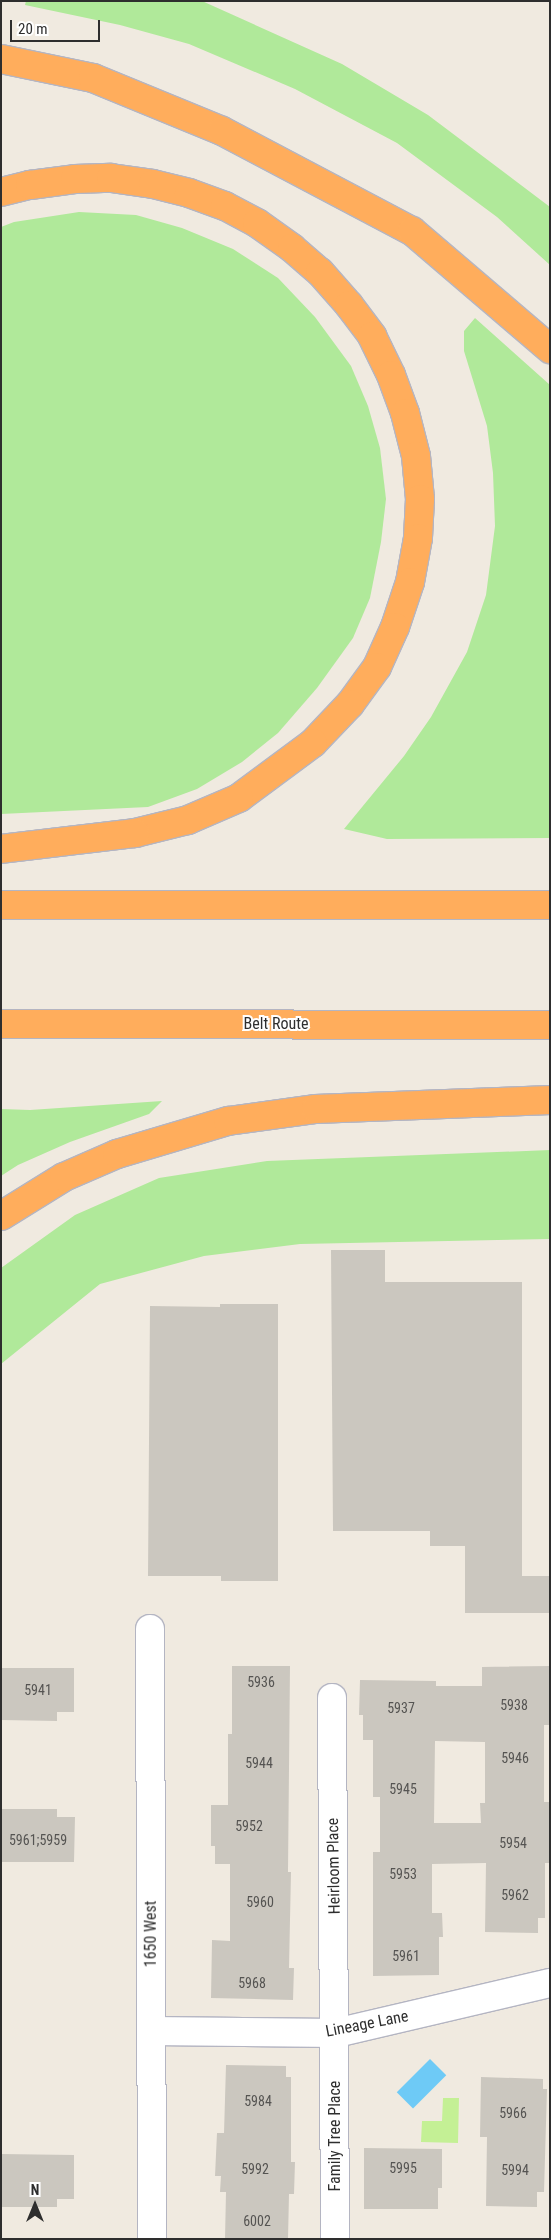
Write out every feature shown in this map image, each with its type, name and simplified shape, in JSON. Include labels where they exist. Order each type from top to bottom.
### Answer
[{"type":"highway","points":[[1,59],[92,78],[222,130],[412,231],[550,349]]},
{"type":"highway","points":[[1,192],[30,185],[75,179],[111,178],[153,184],[189,193],[225,206],[257,223],[292,248],[320,272],[349,305],[372,336],[391,375],[405,413],[416,456],[420,499],[418,538],[410,582],[395,627],[377,667],[350,704],[313,743],[239,798],[188,820],[135,833],[1,848]]},
{"type":"highway","points":[[1,905],[550,905]]},
{"type":"highway","name":"Belt Route","points":[[1,1024],[550,1025]]},
{"type":"highway","points":[[1,1037],[132,1024]]},
{"type":"highway","points":[[1,1216],[64,1177],[116,1154],[228,1120],[316,1108],[550,1100]]},
{"type":"street","name":"1650 West","points":[[150,1629],[152,2239]]},
{"type":"street","name":"Heirloom Place","points":[[332,1698],[336,2033]]},
{"type":"street","name":"Lineage Lane","points":[[151,2031],[336,2033],[550,1983]]},
{"type":"street","name":"Family Tree Place","points":[[335,2239],[336,2033]]},
{"type":"green space","points":[[26,1],[202,1],[342,64],[428,115],[550,207],[550,265],[497,217],[397,143],[295,89],[189,44],[120,25],[25,5]]},
{"type":"green space","points":[[79,212],[136,215],[182,228],[233,249],[278,278],[315,317],[351,366],[368,406],[380,448],[386,499],[381,542],[370,598],[353,638],[317,688],[278,733],[242,762],[197,789],[148,807],[1,814],[1,227],[14,222]]},
{"type":"green space","points":[[475,318],[550,385],[550,838],[387,839],[344,829],[404,756],[431,717],[467,652],[486,595],[495,526],[493,473],[487,426],[464,351],[464,331]]},
{"type":"green space","points":[[162,1101],[149,1114],[70,1142],[18,1165],[1,1176],[1,1109],[30,1110]]},
{"type":"green space","points":[[550,1150],[550,1239],[300,1244],[204,1256],[100,1284],[1,1364],[1,1268],[75,1215],[159,1178],[267,1161]]},
{"type":"green space","points":[[443,2098],[459,2098],[458,2143],[421,2142],[422,2121],[442,2121]]},
{"type":"water","points":[[430,2059],[446,2075],[413,2108],[397,2092]]},
{"type":"building","points":[[331,1250],[385,1250],[385,1282],[522,1282],[522,1576],[550,1576],[550,1613],[465,1613],[465,1546],[430,1546],[430,1531],[333,1531]]},
{"type":"building","points":[[220,1304],[278,1304],[278,1581],[221,1581],[221,1576],[148,1576],[150,1306],[220,1307]]},
{"type":"building","points":[[232,1666],[290,1666],[288,1872],[291,1872],[289,1968],[294,1968],[293,2000],[211,1998],[212,1940],[230,1941],[230,1864],[215,1864],[215,1846],[211,1846],[211,1805],[228,1805],[228,1734],[232,1734]]},
{"type":"building","points":[[550,1666],[550,1725],[544,1725],[544,1802],[550,1802],[550,1863],[545,1863],[545,1918],[538,1918],[538,1933],[485,1932],[486,1863],[432,1864],[432,1913],[442,1913],[443,1937],[439,1937],[439,1975],[373,1976],[373,1852],[380,1852],[380,1797],[373,1797],[373,1740],[363,1740],[363,1715],[359,1715],[360,1680],[436,1681],[436,1686],[482,1686],[482,1667]],"holes":[[[435,1741],[485,1742],[485,1803],[480,1803],[481,1823],[434,1823]]]},
{"type":"building","points":[[1,1668],[74,1668],[74,1712],[57,1712],[57,1721],[1,1720]]},
{"type":"building","points":[[1,1809],[57,1809],[57,1817],[75,1817],[74,1862],[1,1862]]},
{"type":"building","points":[[226,2065],[286,2066],[286,2077],[291,2077],[291,2162],[295,2162],[294,2194],[289,2194],[288,2239],[225,2239],[226,2192],[220,2192],[221,2176],[215,2176],[217,2133],[224,2133]]},
{"type":"building","points":[[481,2077],[543,2079],[543,2089],[547,2089],[544,2192],[537,2192],[537,2207],[486,2206],[487,2137],[480,2137]]},
{"type":"building","points":[[364,2148],[442,2149],[442,2188],[438,2188],[438,2209],[364,2209]]},
{"type":"building","points":[[1,2154],[74,2155],[74,2199],[57,2199],[57,2207],[1,2207]]}]
